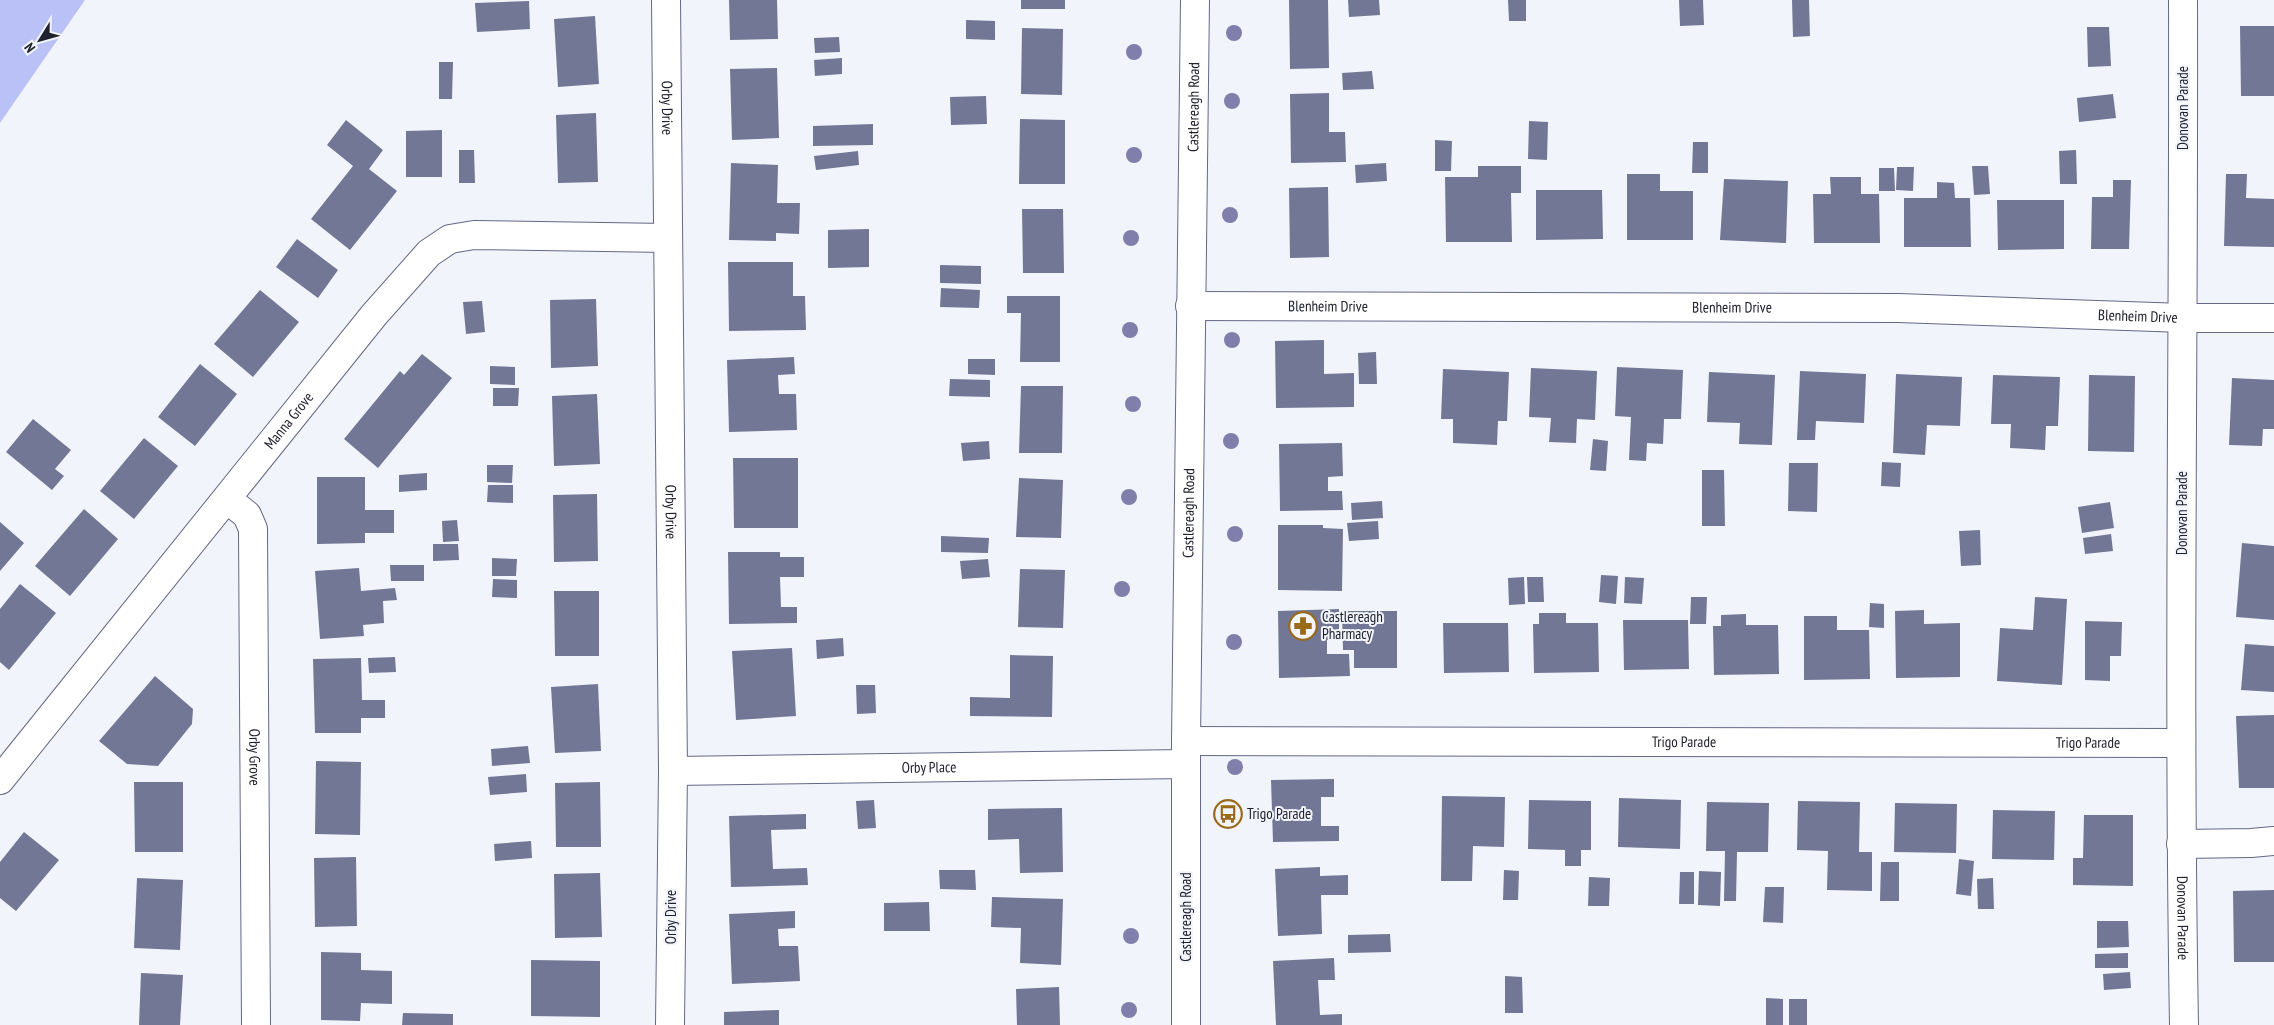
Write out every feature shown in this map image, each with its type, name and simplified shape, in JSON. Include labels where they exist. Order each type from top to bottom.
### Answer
[{"type":"street","name":"Orby Drive","points":[[666,0],[673,771],[670,1025]]},
{"type":"street","name":"Castlereagh Road","points":[[1186,1025],[1186,753],[1195,0]]},
{"type":"street","name":"Donovan Parade","points":[[2183,0],[2184,318],[2180,744],[2184,1025]]},
{"type":"street","name":"Manna Grove","points":[[0,780],[374,315],[429,253],[450,239],[474,234],[667,238]]},
{"type":"street","name":"Blenheim Drive","points":[[1190,306],[1888,308],[2184,318],[2274,318]]},
{"type":"street","name":"Orby Grove","points":[[227,499],[246,515],[253,529],[256,1025]]},
{"type":"street","name":"Trigo Parade","points":[[1186,753],[2180,744]]},
{"type":"street","name":"Orby Place","points":[[673,771],[1186,753]]},
{"type":"street","points":[[2181,844],[2274,841]]},
{"type":"shaded area","points":[[0,0],[85,0],[0,123]]},
{"type":"building","points":[[729,0],[777,0],[778,39],[730,40]]},
{"type":"building","points":[[1021,0],[1065,0],[1065,9],[1021,9]]},
{"type":"building","points":[[1289,0],[1328,0],[1329,68],[1290,69]]},
{"type":"building","points":[[1348,0],[1379,0],[1380,15],[1349,17]]},
{"type":"building","points":[[1508,0],[1526,0],[1526,21],[1509,21]]},
{"type":"building","points":[[1679,0],[1703,0],[1704,25],[1680,26]]},
{"type":"building","points":[[1792,0],[1809,0],[1810,36],[1793,37]]},
{"type":"building","points":[[529,1],[530,29],[477,32],[475,3]]},
{"type":"building","points":[[595,16],[599,84],[558,87],[554,19]]},
{"type":"building","points":[[966,20],[995,21],[995,40],[966,39]]},
{"type":"building","points":[[2240,26],[2274,26],[2274,96],[2241,96]]},
{"type":"building","points":[[2087,27],[2109,27],[2111,66],[2088,67]]},
{"type":"building","points":[[1022,28],[1063,29],[1062,95],[1021,94]]},
{"type":"building","points":[[839,37],[840,52],[815,53],[814,38]]},
{"type":"building","points":[[842,58],[842,74],[815,76],[814,60]]},
{"type":"building","points":[[439,62],[453,62],[452,99],[439,99]]},
{"type":"building","points":[[777,68],[779,138],[732,140],[730,69]]},
{"type":"building","points":[[1372,71],[1374,89],[1343,90],[1342,73]]},
{"type":"building","points":[[1329,93],[1329,132],[1345,132],[1346,162],[1291,163],[1290,94]]},
{"type":"building","points":[[2113,94],[2116,118],[2079,122],[2077,98]]},
{"type":"building","points":[[986,96],[987,124],[951,125],[950,97]]},
{"type":"building","points":[[596,113],[598,182],[558,183],[556,115]]},
{"type":"building","points":[[1020,119],[1065,120],[1065,184],[1019,184]]},
{"type":"building","points":[[346,120],[383,150],[369,169],[397,191],[350,250],[311,219],[353,166],[327,145]]},
{"type":"building","points":[[1529,121],[1548,122],[1547,160],[1528,159]]},
{"type":"building","points":[[873,124],[873,145],[813,146],[813,126]]},
{"type":"building","points":[[442,130],[442,177],[406,177],[406,131]]},
{"type":"building","points":[[1435,140],[1452,141],[1451,171],[1435,171]]},
{"type":"building","points":[[1693,142],[1708,142],[1708,173],[1692,173]]},
{"type":"building","points":[[459,150],[474,150],[475,183],[459,183]]},
{"type":"building","points":[[2076,150],[2077,184],[2060,184],[2059,151]]},
{"type":"building","points":[[858,151],[859,165],[816,170],[814,156]]},
{"type":"building","points":[[731,163],[778,165],[777,203],[800,203],[799,234],[776,233],[776,241],[729,240]]},
{"type":"building","points":[[1386,163],[1387,181],[1356,183],[1355,165]]},
{"type":"building","points":[[1478,166],[1521,166],[1521,193],[1511,193],[1512,242],[1446,242],[1445,177],[1478,177]]},
{"type":"building","points":[[1972,166],[1988,166],[1990,194],[1974,195]]},
{"type":"building","points":[[1897,167],[1914,167],[1913,191],[1896,190]]},
{"type":"building","points":[[1879,168],[1894,168],[1895,191],[1879,191]]},
{"type":"building","points":[[1627,174],[1660,174],[1660,191],[1693,191],[1693,240],[1627,240]]},
{"type":"building","points":[[2226,174],[2247,174],[2246,198],[2274,199],[2274,247],[2224,246]]},
{"type":"building","points":[[1830,177],[1861,177],[1861,194],[1879,194],[1880,243],[1814,243],[1813,194],[1831,194]]},
{"type":"building","points":[[1724,179],[1788,181],[1786,243],[1720,240]]},
{"type":"building","points":[[2113,180],[2131,180],[2129,249],[2091,249],[2092,197],[2113,197]]},
{"type":"building","points":[[1937,182],[1954,183],[1955,198],[1970,198],[1971,247],[1904,247],[1904,198],[1937,198]]},
{"type":"building","points":[[1328,187],[1329,257],[1290,258],[1289,188]]},
{"type":"building","points":[[1536,190],[1602,190],[1603,239],[1536,240]]},
{"type":"building","points":[[1997,200],[2064,200],[2064,249],[1998,250]]},
{"type":"building","points":[[1022,209],[1063,209],[1064,273],[1023,273]]},
{"type":"building","points":[[869,229],[869,267],[828,268],[828,230]]},
{"type":"building","points":[[297,239],[338,270],[318,298],[276,267]]},
{"type":"building","points":[[728,262],[793,262],[793,296],[805,296],[806,330],[729,331]]},
{"type":"building","points":[[940,265],[981,266],[981,284],[940,283]]},
{"type":"building","points":[[941,288],[980,290],[979,308],[940,307]]},
{"type":"building","points":[[260,290],[299,322],[253,377],[214,344]]},
{"type":"building","points":[[1007,296],[1060,296],[1060,362],[1020,362],[1021,313],[1007,313]]},
{"type":"building","points":[[596,299],[598,366],[551,368],[550,300]]},
{"type":"building","points":[[482,301],[485,332],[466,334],[463,302]]},
{"type":"building","points":[[1324,340],[1324,374],[1354,373],[1354,407],[1276,408],[1275,341]]},
{"type":"building","points":[[1376,352],[1377,384],[1359,384],[1358,353]]},
{"type":"building","points":[[422,354],[452,378],[378,468],[344,439],[400,371],[404,375]]},
{"type":"building","points":[[794,357],[795,374],[778,375],[779,394],[796,394],[797,430],[729,432],[727,360]]},
{"type":"building","points":[[968,359],[995,359],[995,375],[968,374]]},
{"type":"building","points":[[200,364],[237,394],[195,446],[158,417]]},
{"type":"building","points":[[490,366],[515,367],[515,385],[490,384]]},
{"type":"building","points":[[1617,367],[1683,370],[1681,419],[1664,419],[1663,444],[1647,443],[1646,461],[1629,460],[1631,417],[1615,416]]},
{"type":"building","points":[[1531,368],[1597,371],[1595,420],[1577,419],[1576,443],[1549,442],[1551,418],[1529,417]]},
{"type":"building","points":[[1443,369],[1509,372],[1507,421],[1498,421],[1497,445],[1453,443],[1453,419],[1441,419]]},
{"type":"building","points":[[1800,371],[1866,374],[1864,423],[1816,421],[1815,440],[1797,440]]},
{"type":"building","points":[[1709,372],[1775,375],[1772,445],[1739,444],[1740,423],[1707,422]]},
{"type":"building","points":[[1896,374],[1962,377],[1960,426],[1927,425],[1925,455],[1893,453]]},
{"type":"building","points":[[1993,375],[2060,377],[2058,426],[2046,426],[2045,450],[2010,448],[2011,424],[1991,424]]},
{"type":"building","points":[[2089,375],[2135,376],[2134,452],[2088,451]]},
{"type":"building","points":[[2232,378],[2274,380],[2274,429],[2263,429],[2262,446],[2229,445]]},
{"type":"building","points":[[950,379],[990,380],[990,397],[949,396]]},
{"type":"building","points":[[1021,386],[1063,386],[1062,453],[1019,453]]},
{"type":"building","points":[[493,388],[519,388],[518,406],[493,406]]},
{"type":"building","points":[[597,394],[600,464],[554,466],[552,396]]},
{"type":"building","points":[[33,419],[71,450],[55,469],[64,476],[52,490],[6,452]]},
{"type":"building","points":[[144,438],[178,466],[134,519],[100,491]]},
{"type":"building","points":[[1593,439],[1608,441],[1606,471],[1590,470]]},
{"type":"building","points":[[989,441],[990,459],[963,461],[961,443]]},
{"type":"building","points":[[1342,443],[1343,476],[1328,477],[1328,491],[1342,491],[1343,510],[1280,511],[1279,444]]},
{"type":"building","points":[[733,458],[798,458],[798,528],[734,528]]},
{"type":"building","points":[[1882,462],[1901,463],[1900,487],[1881,486]]},
{"type":"building","points":[[1789,463],[1818,463],[1817,512],[1788,511]]},
{"type":"building","points":[[487,465],[513,465],[512,483],[487,482]]},
{"type":"building","points":[[1702,470],[1724,470],[1725,526],[1702,526]]},
{"type":"building","points":[[427,473],[427,490],[399,492],[399,475]]},
{"type":"building","points":[[317,477],[365,477],[365,510],[394,510],[394,533],[365,533],[365,543],[317,544]]},
{"type":"building","points":[[1019,478],[1063,480],[1061,538],[1016,537]]},
{"type":"building","points":[[488,485],[513,485],[513,503],[487,502]]},
{"type":"building","points":[[597,494],[598,561],[554,562],[553,495]]},
{"type":"building","points":[[1382,501],[1383,518],[1352,520],[1351,503]]},
{"type":"building","points":[[2110,502],[2114,528],[2082,533],[2078,507]]},
{"type":"building","points":[[84,509],[118,539],[70,596],[35,566]]},
{"type":"building","points":[[457,520],[459,541],[443,542],[442,521]]},
{"type":"building","points":[[1378,521],[1379,539],[1349,541],[1347,523]]},
{"type":"building","points":[[0,522],[24,543],[0,571]]},
{"type":"building","points":[[1278,525],[1323,525],[1323,528],[1343,529],[1342,591],[1278,590]]},
{"type":"building","points":[[1980,530],[1981,565],[1961,566],[1959,531]]},
{"type":"building","points":[[2111,534],[2113,551],[2085,554],[2083,538]]},
{"type":"building","points":[[941,536],[989,538],[988,553],[941,552]]},
{"type":"building","points":[[2242,543],[2274,546],[2274,620],[2236,617]]},
{"type":"building","points":[[433,544],[458,544],[459,560],[433,561]]},
{"type":"building","points":[[728,552],[780,552],[780,557],[804,557],[804,577],[780,577],[781,607],[797,607],[797,623],[729,624]]},
{"type":"building","points":[[492,558],[517,559],[516,576],[492,576]]},
{"type":"building","points":[[988,559],[990,577],[962,579],[960,561]]},
{"type":"building","points":[[390,565],[424,565],[424,581],[391,581]]},
{"type":"building","points":[[359,568],[361,591],[395,588],[397,600],[383,601],[384,623],[363,625],[364,636],[320,639],[315,571]]},
{"type":"building","points":[[1020,569],[1065,570],[1063,628],[1018,627]]},
{"type":"building","points":[[1601,575],[1618,576],[1616,604],[1599,602]]},
{"type":"building","points":[[1524,577],[1525,604],[1509,605],[1508,578]]},
{"type":"building","points":[[1527,577],[1543,577],[1544,602],[1528,602]]},
{"type":"building","points":[[1625,577],[1644,578],[1642,604],[1624,603]]},
{"type":"building","points":[[493,579],[517,580],[517,598],[492,597]]},
{"type":"building","points":[[20,584],[56,613],[9,670],[0,662],[0,609]]},
{"type":"building","points":[[554,591],[599,591],[599,656],[555,656]]},
{"type":"building","points":[[1691,597],[1707,597],[1706,624],[1690,624]]},
{"type":"building","points":[[2035,597],[2067,599],[2062,685],[1997,681],[2000,628],[2033,630]]},
{"type":"building","points":[[1870,603],[1884,604],[1884,628],[1869,627]]},
{"type":"building","points":[[1339,609],[1339,640],[1327,640],[1327,654],[1349,654],[1350,676],[1279,678],[1278,611]]},
{"type":"building","points":[[1924,610],[1924,624],[1960,623],[1960,677],[1896,678],[1895,611]]},
{"type":"building","points":[[1342,611],[1397,611],[1397,668],[1354,668],[1354,650],[1343,650]]},
{"type":"building","points":[[1539,613],[1566,613],[1566,623],[1598,623],[1599,672],[1534,673],[1533,624],[1539,624]]},
{"type":"building","points":[[1746,614],[1746,625],[1778,625],[1779,674],[1714,675],[1713,626],[1721,626],[1721,615]]},
{"type":"building","points":[[1804,616],[1837,616],[1837,630],[1869,630],[1870,679],[1804,680]]},
{"type":"building","points":[[1623,620],[1688,620],[1689,669],[1624,670]]},
{"type":"building","points":[[2085,621],[2122,622],[2121,656],[2110,656],[2110,681],[2085,680]]},
{"type":"building","points":[[1443,623],[1508,623],[1509,672],[1444,673]]},
{"type":"building","points":[[843,638],[844,656],[817,659],[816,640]]},
{"type":"building","points":[[2245,644],[2274,646],[2274,692],[2241,690]]},
{"type":"building","points":[[792,648],[796,716],[736,720],[732,651]]},
{"type":"building","points":[[1010,655],[1053,656],[1052,717],[970,716],[970,697],[1010,698]]},
{"type":"building","points":[[395,657],[396,672],[369,673],[368,658]]},
{"type":"building","points":[[361,658],[362,700],[385,700],[385,718],[361,718],[361,733],[315,733],[313,659]]},
{"type":"building","points":[[155,676],[193,709],[192,724],[158,766],[127,764],[99,741]]},
{"type":"building","points":[[598,684],[601,751],[555,753],[551,687]]},
{"type":"building","points":[[856,685],[875,685],[876,713],[857,714]]},
{"type":"building","points":[[2274,715],[2274,788],[2239,788],[2236,716]]},
{"type":"building","points":[[528,746],[530,763],[492,766],[491,749]]},
{"type":"building","points":[[316,761],[361,762],[360,835],[315,834]]},
{"type":"building","points":[[526,774],[527,792],[490,795],[488,777]]},
{"type":"building","points":[[1334,779],[1334,797],[1321,797],[1321,826],[1339,826],[1339,841],[1273,842],[1271,780]]},
{"type":"building","points":[[134,782],[183,782],[183,852],[135,852]]},
{"type":"building","points":[[600,782],[601,847],[556,847],[555,783]]},
{"type":"building","points":[[1442,796],[1505,797],[1504,847],[1473,846],[1472,881],[1441,881]]},
{"type":"building","points":[[1619,798],[1681,800],[1680,849],[1618,847]]},
{"type":"building","points":[[874,800],[876,828],[858,829],[856,801]]},
{"type":"building","points":[[1529,800],[1591,801],[1591,850],[1581,850],[1581,866],[1565,866],[1565,850],[1528,849]]},
{"type":"building","points":[[1798,801],[1860,802],[1859,852],[1872,852],[1872,891],[1827,890],[1828,851],[1797,850]]},
{"type":"building","points":[[1707,802],[1769,803],[1768,852],[1737,852],[1736,901],[1724,901],[1725,851],[1706,851]]},
{"type":"building","points":[[1895,803],[1957,804],[1956,853],[1894,852]]},
{"type":"building","points":[[1062,808],[1063,872],[1020,873],[1019,839],[988,840],[988,809]]},
{"type":"building","points":[[1993,810],[2055,811],[2054,860],[1992,859]]},
{"type":"building","points":[[806,814],[806,829],[771,830],[773,869],[807,868],[808,885],[731,887],[729,816]]},
{"type":"building","points":[[2084,815],[2133,815],[2133,886],[2073,885],[2073,858],[2083,858]]},
{"type":"building","points":[[24,832],[59,860],[16,911],[0,898],[0,862]]},
{"type":"building","points":[[531,841],[532,858],[495,861],[494,844]]},
{"type":"building","points":[[356,857],[357,926],[315,927],[314,858]]},
{"type":"building","points":[[1959,859],[1974,861],[1971,896],[1956,894]]},
{"type":"building","points":[[1881,862],[1899,862],[1899,901],[1880,901]]},
{"type":"building","points":[[1320,867],[1320,876],[1348,875],[1348,895],[1321,895],[1322,934],[1278,936],[1275,869]]},
{"type":"building","points":[[939,870],[975,870],[976,890],[940,889]]},
{"type":"building","points":[[1504,870],[1519,871],[1518,900],[1503,900]]},
{"type":"building","points":[[1699,871],[1721,872],[1720,906],[1698,905]]},
{"type":"building","points":[[1680,872],[1694,872],[1694,904],[1679,904]]},
{"type":"building","points":[[600,873],[602,937],[555,938],[554,874]]},
{"type":"building","points":[[1589,877],[1610,878],[1609,906],[1588,906]]},
{"type":"building","points":[[137,878],[183,880],[180,950],[134,948]]},
{"type":"building","points":[[1993,878],[1994,909],[1978,909],[1977,879]]},
{"type":"building","points":[[1765,887],[1784,887],[1783,923],[1763,922]]},
{"type":"building","points":[[2274,890],[2274,962],[2234,962],[2233,891]]},
{"type":"building","points":[[992,897],[1063,899],[1061,965],[1020,963],[1021,928],[991,927]]},
{"type":"building","points":[[929,902],[930,931],[884,931],[884,903]]},
{"type":"building","points":[[795,911],[795,928],[778,929],[779,946],[798,946],[800,981],[732,984],[729,914]]},
{"type":"building","points":[[2097,921],[2128,921],[2129,947],[2097,948]]},
{"type":"building","points":[[1390,934],[1391,952],[1348,953],[1348,935]]},
{"type":"building","points":[[321,952],[361,953],[361,970],[392,971],[392,1004],[361,1003],[360,1021],[321,1020]]},
{"type":"building","points":[[2128,953],[2128,968],[2095,968],[2095,954]]},
{"type":"building","points":[[1334,958],[1335,980],[1318,980],[1320,1015],[1342,1014],[1342,1025],[1276,1025],[1273,961]]},
{"type":"building","points":[[531,960],[600,961],[600,1017],[531,1016]]},
{"type":"building","points":[[2130,972],[2131,988],[2104,990],[2103,974]]},
{"type":"building","points":[[141,973],[183,975],[180,1025],[139,1025]]},
{"type":"building","points":[[1505,976],[1522,977],[1523,1013],[1505,1013]]},
{"type":"building","points":[[1059,987],[1060,1025],[1017,1025],[1016,989]]},
{"type":"building","points":[[1766,998],[1783,999],[1783,1025],[1766,1025]]},
{"type":"building","points":[[1789,999],[1807,999],[1807,1025],[1789,1025]]},
{"type":"building","points":[[779,1010],[779,1025],[724,1025],[724,1012]]},
{"type":"building","points":[[403,1013],[453,1014],[453,1025],[402,1025]]},
{"type":"place","name":"Castlereagh Pharmacy","points":[[1303,626]]},
{"type":"place","name":"Trigo Parade","points":[[1228,814]]}]
